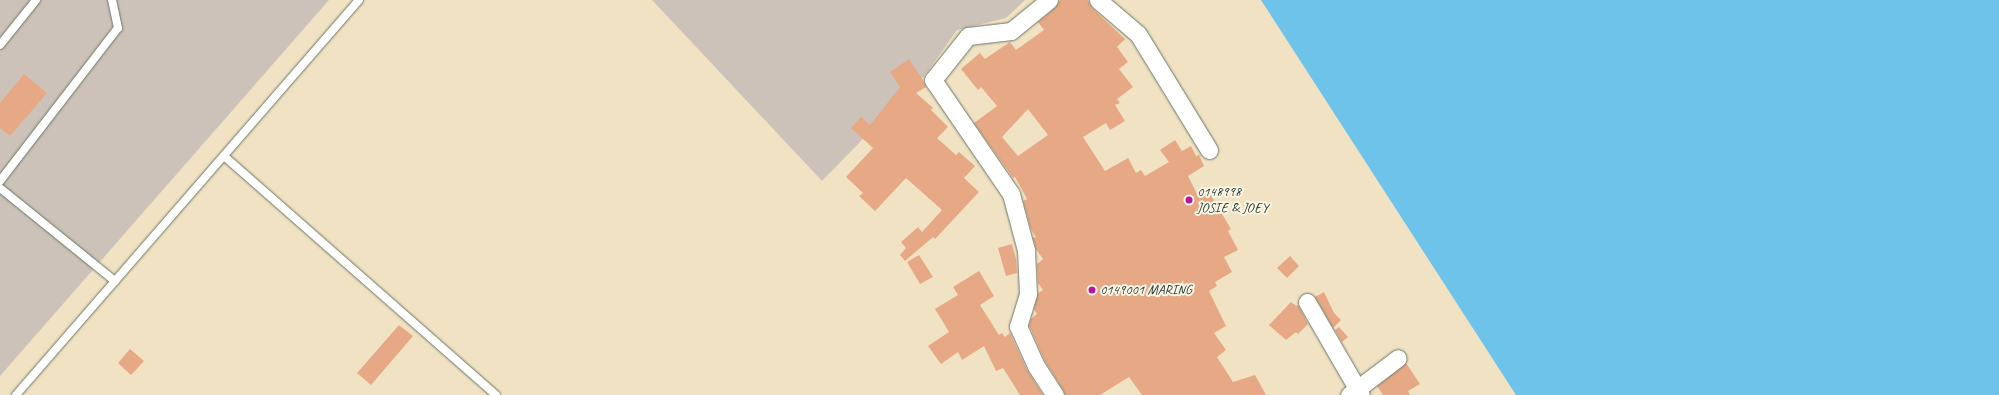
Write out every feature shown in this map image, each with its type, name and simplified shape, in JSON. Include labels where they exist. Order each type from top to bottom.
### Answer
[{"type":"street","points":[[1049,0],[1011,31],[968,36],[933,80],[1011,194],[1026,257],[1028,294],[1018,326],[1036,366],[1055,395]]},
{"type":"street","points":[[1098,0],[1138,34],[1209,150]]},
{"type":"street","points":[[1306,302],[1356,393],[1398,358]]},
{"type":"lane","points":[[0,45],[36,0]]},
{"type":"lane","points":[[0,181],[118,28],[112,0]]},
{"type":"lane","points":[[16,395],[359,0]]},
{"type":"lane","points":[[224,156],[496,395]]},
{"type":"lane","points":[[0,188],[116,281]]},
{"type":"shaded area","points":[[0,0],[329,0],[0,376]]},
{"type":"shaded area","points":[[652,0],[1025,0],[1006,18],[957,30],[925,75],[822,181]]},
{"type":"water","points":[[1261,0],[1999,0],[1999,395],[1516,395]]},
{"type":"building","points":[[1060,0],[1088,0],[1092,8],[1125,39],[1117,47],[1128,62],[1119,69],[1133,87],[1117,99],[1120,103],[1115,105],[1125,121],[1110,130],[1106,123],[1083,137],[1105,171],[1128,158],[1136,173],[1141,170],[1145,176],[1169,162],[1160,150],[1175,140],[1182,151],[1191,146],[1196,156],[1199,155],[1204,166],[1188,176],[1199,198],[1209,192],[1231,229],[1228,231],[1238,250],[1224,257],[1232,272],[1215,282],[1217,286],[1209,291],[1226,326],[1214,333],[1226,350],[1217,357],[1233,382],[1255,375],[1266,395],[1142,395],[1129,377],[1100,395],[1065,395],[1045,361],[1029,325],[1031,319],[1037,314],[1034,309],[1038,293],[1043,290],[1038,283],[1037,264],[1043,259],[1036,249],[1033,238],[1036,237],[1031,229],[1023,201],[1027,199],[1015,177],[1013,178],[974,123],[997,106],[981,87],[978,90],[961,69],[980,53],[985,59],[1010,42],[1016,50],[1044,30],[1038,22],[1055,8]],"holes":[[[1028,109],[1048,135],[1018,156],[1002,137]]]},
{"type":"building","points":[[909,59],[926,87],[916,93],[933,108],[931,110],[948,127],[937,138],[956,155],[959,152],[975,166],[964,178],[979,192],[935,239],[933,237],[905,261],[900,255],[906,248],[901,242],[918,227],[922,232],[942,210],[906,178],[875,211],[859,196],[863,193],[846,177],[873,148],[851,128],[861,117],[870,125],[900,87],[890,72]]},
{"type":"building","points":[[24,74],[47,93],[10,136],[0,128],[0,103]]},
{"type":"building","points":[[1012,244],[1016,259],[1017,273],[1006,276],[998,248]]},
{"type":"building","points":[[919,255],[933,277],[920,284],[907,262]]},
{"type":"building","points":[[1290,256],[1299,266],[1287,278],[1277,268]]},
{"type":"building","points":[[979,271],[994,296],[980,305],[999,335],[1002,333],[1005,337],[1010,333],[1027,370],[1043,395],[1020,395],[1003,368],[996,371],[984,346],[962,360],[958,352],[941,364],[928,346],[949,332],[935,309],[958,295],[953,287]]},
{"type":"building","points":[[1324,292],[1334,313],[1341,320],[1333,328],[1315,297]]},
{"type":"building","points":[[1291,302],[1296,306],[1298,305],[1308,324],[1298,334],[1296,332],[1286,340],[1269,325]]},
{"type":"building","points":[[399,325],[413,336],[371,385],[357,373]]},
{"type":"building","points":[[1339,327],[1348,337],[1342,342],[1335,330]]},
{"type":"building","points":[[130,349],[144,361],[131,375],[118,363]]},
{"type":"building","points":[[1406,363],[1420,384],[1408,391],[1410,395],[1383,395],[1377,386]]},
{"type":"place","name":"0148998 JOSIE & JOEY","points":[[1189,200]]},
{"type":"place","name":"0149001 MARING","points":[[1092,290]]}]
